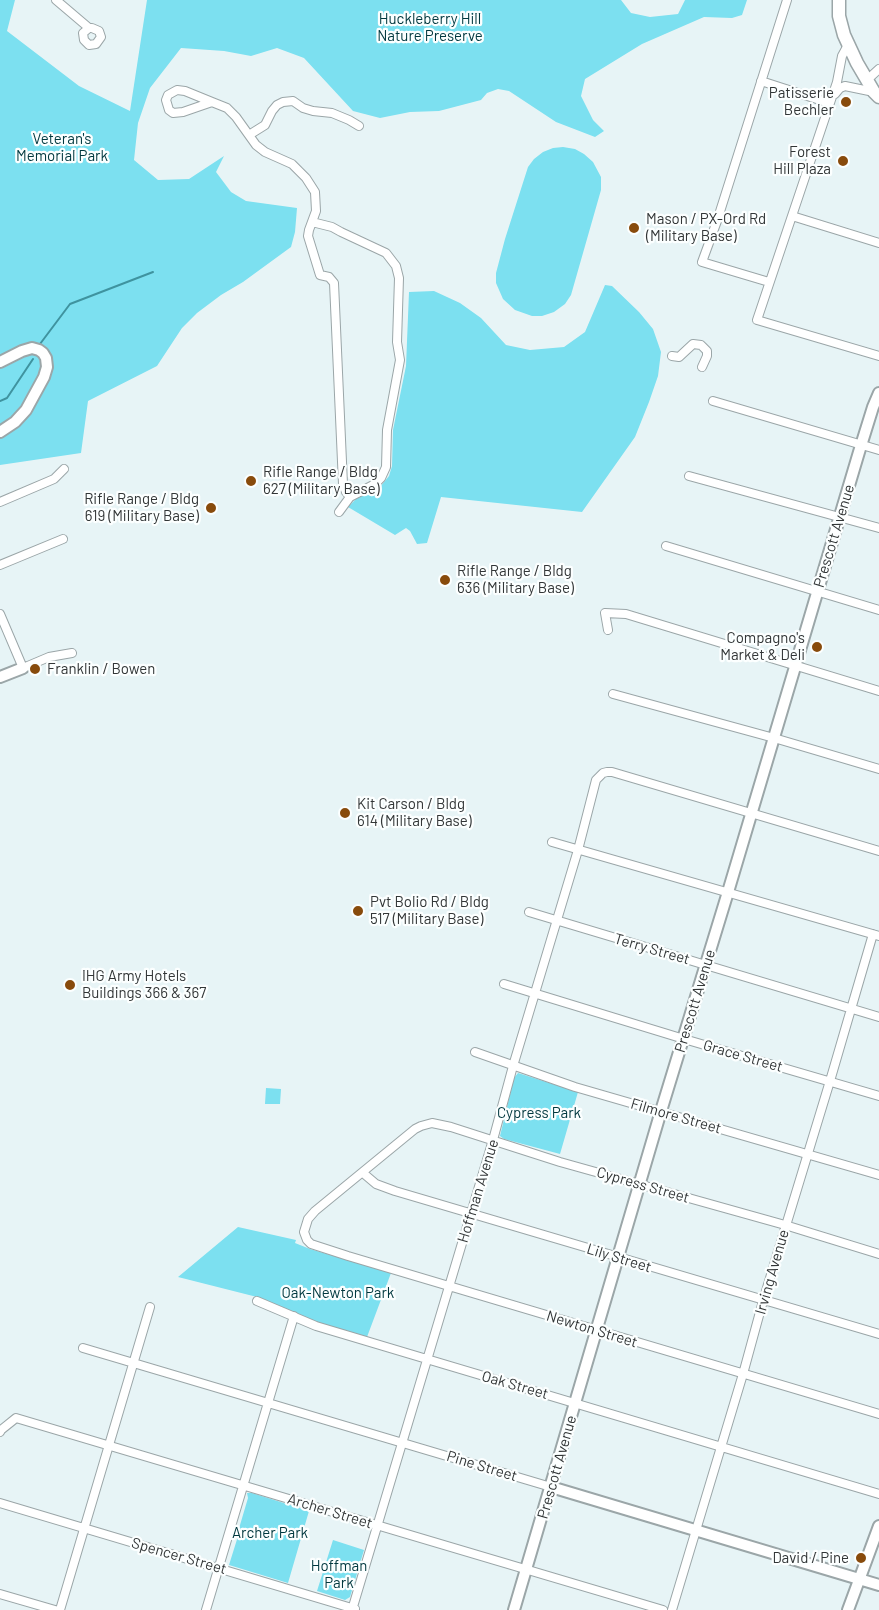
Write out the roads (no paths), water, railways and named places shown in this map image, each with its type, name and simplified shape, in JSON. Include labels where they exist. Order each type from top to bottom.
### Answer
[{"type":"main road","points":[[839,0],[840,20],[848,45],[877,95]]},
{"type":"street","points":[[56,0],[89,28]]},
{"type":"street","points":[[769,282],[702,262],[787,0]]},
{"type":"street","points":[[848,45],[842,56],[837,82],[757,320],[879,356]]},
{"type":"street","points":[[867,80],[879,69]]},
{"type":"street","points":[[761,81],[829,103]]},
{"type":"street","points":[[829,103],[840,88],[845,86],[877,95]]},
{"type":"street","points":[[212,102],[173,113],[169,110],[166,100],[168,95],[177,90],[185,91],[219,104],[233,112],[260,148],[297,167],[315,192],[316,211],[308,236],[320,275],[329,277],[334,283],[343,484],[350,496]]},
{"type":"street","points":[[249,135],[265,125],[277,105],[293,101],[303,108],[332,113],[359,126]]},
{"type":"street","points":[[792,216],[879,243]]},
{"type":"street","points":[[312,222],[332,227],[386,253],[394,261],[399,278],[397,342],[400,360],[387,430],[386,467],[375,484],[350,496],[339,512]]},
{"type":"street","points":[[672,356],[679,357],[693,345],[701,345],[707,351],[702,368]]},
{"type":"street","points":[[0,362],[32,348],[43,353],[47,367],[26,410],[15,422],[0,432]]},
{"type":"street","name":"Prescott Avenue","points":[[514,1610],[661,1111],[861,445],[879,393]]},
{"type":"street","points":[[713,401],[879,450]]},
{"type":"street","points":[[0,502],[54,479],[64,469]]},
{"type":"street","points":[[689,476],[879,528]]},
{"type":"street","points":[[0,565],[63,539]]},
{"type":"street","points":[[666,546],[879,610]]},
{"type":"street","points":[[608,630],[605,613],[626,614],[879,691]]},
{"type":"street","points":[[0,614],[22,668]]},
{"type":"street","points":[[0,677],[49,657],[72,653]]},
{"type":"street","points":[[613,694],[879,769]]},
{"type":"street","name":"Hoffman Avenue","points":[[354,1609],[494,1140],[513,1066],[558,921],[594,787],[599,777],[608,771],[751,814]]},
{"type":"street","points":[[751,814],[879,851]]},
{"type":"street","points":[[552,842],[876,935]]},
{"type":"street","name":"Terry Street","points":[[529,912],[879,1017]]},
{"type":"street","name":"Irving Avenue","points":[[672,1610],[850,1009],[876,935]]},
{"type":"street","name":"Grace Street","points":[[504,984],[879,1096]]},
{"type":"street","name":"Filmore Street","points":[[475,1052],[576,1087],[879,1175]]},
{"type":"street","name":"Cypress Street","points":[[307,1240],[304,1232],[308,1219],[315,1211],[409,1134],[421,1126],[432,1123],[879,1254]]},
{"type":"street","name":"Lily Street","points":[[363,1173],[376,1184],[395,1191],[879,1334]]},
{"type":"street","name":"Newton Street","points":[[307,1240],[311,1244],[348,1256],[879,1414]]},
{"type":"street","name":"Oak Street","points":[[257,1300],[316,1326],[879,1494]]},
{"type":"street","points":[[60,1610],[150,1307]]},
{"type":"street","points":[[206,1610],[294,1316]]},
{"type":"street","name":"Pine Street","points":[[84,1348],[879,1585]]},
{"type":"street","name":"Archer Street","points":[[0,1431],[16,1418],[663,1610]]},
{"type":"street","name":"Spencer Street","points":[[0,1503],[354,1609]]},
{"type":"street","points":[[848,1610],[879,1526]]},
{"type":"street","points":[[0,1594],[54,1610]]},
{"type":"waterway","points":[[40,344],[70,304],[153,272]]},
{"type":"waterway","points":[[0,401],[7,398],[33,359]]},
{"type":"place","name":"Patisserie Bechler","points":[[846,102]]},
{"type":"place","name":"Forest Hill Plaza","points":[[843,161]]},
{"type":"place","name":"Mason / PX-Ord Rd (Military Base)","points":[[634,228]]},
{"type":"place","name":"Rifle Range / Bldg 627 (Military Base)","points":[[251,481]]},
{"type":"place","name":"Rifle Range / Bldg 619 (Military Base)","points":[[211,508]]},
{"type":"place","name":"Rifle Range / Bldg 636 (Military Base)","points":[[445,580]]},
{"type":"place","name":"Compagno's Market & Deli","points":[[817,647]]},
{"type":"place","name":"Franklin / Bowen","points":[[35,669]]},
{"type":"place","name":"Kit Carson / Bldg 614 (Military Base)","points":[[345,813]]},
{"type":"place","name":"Pvt Bolio Rd / Bldg 517 (Military Base)","points":[[358,911]]},
{"type":"place","name":"IHG Army Hotels Buildings 366 & 367","points":[[70,985]]},
{"type":"place","name":"David / Pine","points":[[861,1558]]},
{"type":"park label","name":"Huckleberry Hill Nature Preserve","points":[[430,28]]},
{"type":"park label","name":"Veteran's Memorial Park","points":[[62,148]]},
{"type":"park label","name":"Cypress Park","points":[[539,1113]]},
{"type":"park label","name":"Oak-Newton Park","points":[[338,1293]]},
{"type":"park label","name":"Archer Park","points":[[270,1533]]},
{"type":"park label","name":"Hoffman Park","points":[[339,1574]]}]
